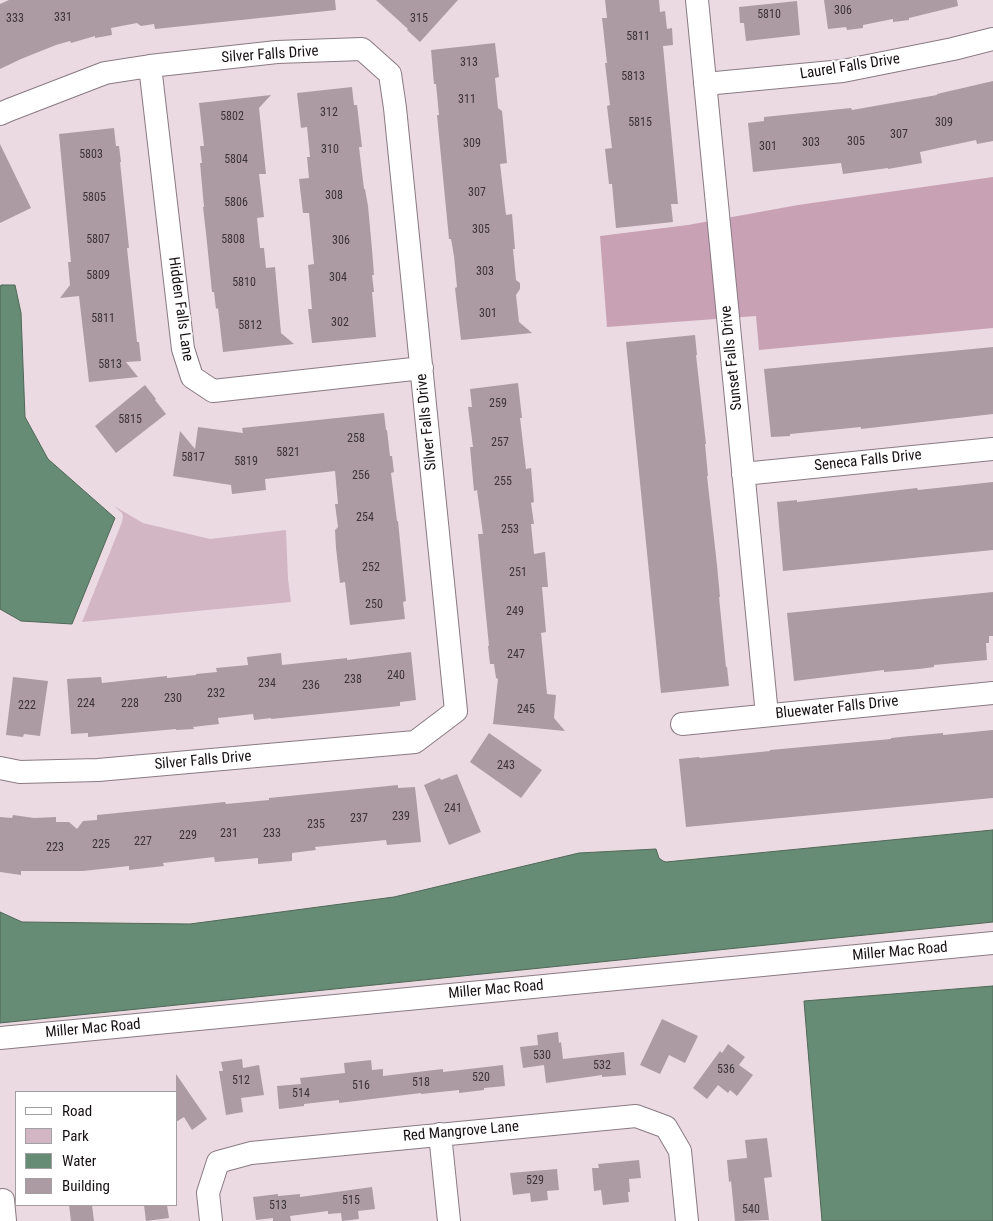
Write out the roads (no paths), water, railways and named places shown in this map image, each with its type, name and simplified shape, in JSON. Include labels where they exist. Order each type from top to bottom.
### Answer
[{"type":"street","name":"Sunset Falls Drive","points":[[697,0],[767,715]]},
{"type":"street","name":"Laurel Falls Drive","points":[[705,84],[843,71],[993,40]]},
{"type":"street","name":"Silver Falls Drive","points":[[0,114],[105,73],[277,52],[362,49],[390,74],[422,368],[456,711],[415,742],[98,770],[20,772],[0,768]]},
{"type":"street","name":"Hidden Falls Lane","points":[[150,66],[183,349],[192,377],[213,391],[422,368]]},
{"type":"street","name":"Seneca Falls Drive","points":[[743,474],[993,449]]},
{"type":"street","name":"Bluewater Falls Drive","points":[[682,724],[993,693]]},
{"type":"street","name":"Miller Mac Road","points":[[0,1038],[993,943]]},
{"type":"street","name":"Red Mangrove Lane","points":[[211,1221],[208,1193],[218,1162],[251,1153],[636,1116],[666,1127],[680,1151],[687,1221]]},
{"type":"street","points":[[440,1134],[449,1221]]},
{"type":"water","points":[[15,285],[21,313],[25,417],[48,459],[115,518],[72,624],[21,621],[0,609],[0,286]]},
{"type":"water","points":[[993,830],[993,922],[0,1023],[0,912],[22,922],[190,924],[394,897],[579,853],[656,849],[659,858],[666,862]]},
{"type":"water","points":[[993,986],[993,1221],[822,1221],[804,1001]]}]
